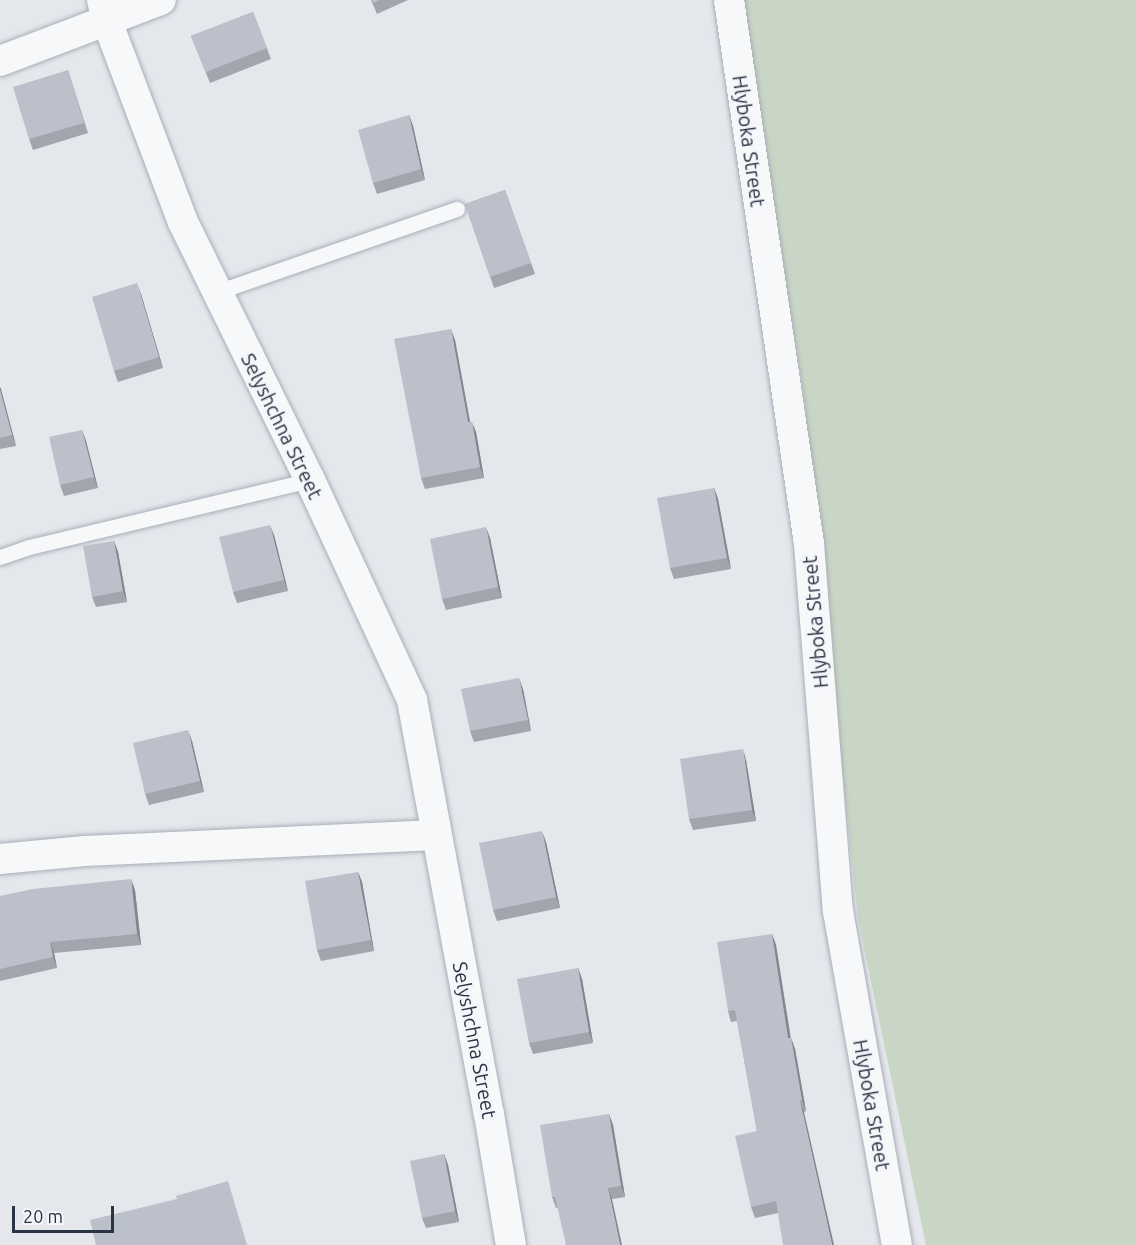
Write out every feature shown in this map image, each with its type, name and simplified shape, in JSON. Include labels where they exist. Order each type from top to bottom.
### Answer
[{"type":"street","points":[[0,61],[105,10],[161,0]]},
{"type":"street","name":"Hlyboka Street","points":[[729,0],[809,544],[838,911],[897,1245]]},
{"type":"street","name":"Selyshchna Street","points":[[105,10],[183,222],[309,480],[412,700],[489,1114],[510,1245]]},
{"type":"street","points":[[0,859],[85,851],[437,836]]},
{"type":"lane","points":[[217,292],[457,209]]},
{"type":"lane","points":[[0,557],[29,547],[309,480]]},
{"type":"green space","points":[[738,0],[1136,0],[1136,1245],[926,1245],[858,919],[803,390]]},
{"type":"building","points":[[253,12],[267,48],[206,72],[191,36]]},
{"type":"building","points":[[68,70],[84,123],[29,139],[13,87]]},
{"type":"building","points":[[409,115],[421,169],[373,183],[358,130]]},
{"type":"building","points":[[505,190],[531,263],[490,277],[465,204]]},
{"type":"building","points":[[137,283],[159,357],[114,371],[92,297]]},
{"type":"building","points":[[451,329],[468,422],[472,422],[480,467],[421,478],[394,339]]},
{"type":"building","points":[[0,390],[12,435],[0,438]]},
{"type":"building","points":[[82,430],[94,477],[60,485],[49,437]]},
{"type":"building","points":[[714,488],[727,558],[670,568],[657,498]]},
{"type":"building","points":[[270,525],[284,580],[233,592],[219,537]]},
{"type":"building","points":[[486,527],[498,587],[442,599],[430,539]]},
{"type":"building","points":[[114,541],[123,591],[92,597],[83,546]]},
{"type":"building","points":[[519,678],[528,720],[470,731],[461,689]]},
{"type":"building","points":[[188,730],[200,781],[145,794],[133,743]]},
{"type":"building","points":[[743,749],[752,810],[689,819],[680,759]]},
{"type":"building","points":[[542,831],[556,897],[493,910],[479,843]]},
{"type":"building","points":[[358,872],[371,940],[317,950],[305,881]]},
{"type":"building","points":[[131,879],[137,934],[50,942],[53,957],[0,969],[0,896],[33,889]]},
{"type":"building","points":[[772,934],[788,1038],[791,1038],[802,1100],[800,1101],[832,1245],[783,1245],[776,1201],[751,1207],[735,1136],[757,1131],[735,1010],[728,1011],[717,942]]},
{"type":"building","points":[[578,968],[589,1032],[529,1043],[517,979]]},
{"type":"building","points":[[609,1114],[621,1186],[608,1188],[620,1245],[566,1245],[555,1197],[552,1197],[540,1125]]},
{"type":"building","points":[[444,1154],[455,1211],[422,1218],[410,1161]]},
{"type":"building","points":[[228,1181],[247,1245],[96,1245],[90,1220],[177,1199],[176,1196]]}]
